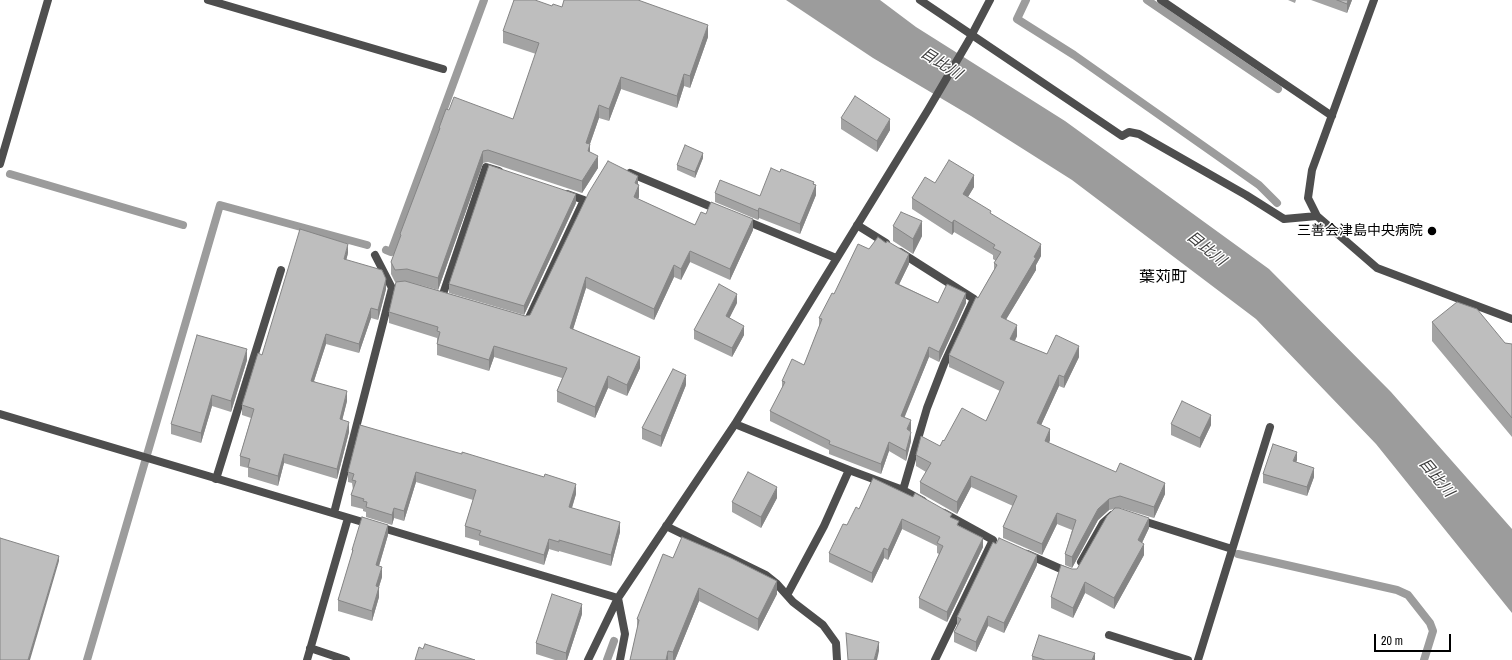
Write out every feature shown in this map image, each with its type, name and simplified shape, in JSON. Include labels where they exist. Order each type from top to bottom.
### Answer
[{"type":"street","points":[[0,164],[48,0]]},
{"type":"street","points":[[208,0],[443,69]]},
{"type":"street","points":[[920,0],[971,37],[1122,136],[1129,132],[1138,134],[1246,195],[1284,219],[1317,216]]},
{"type":"street","points":[[588,660],[618,598],[735,424],[928,110],[971,37],[990,0]]},
{"type":"street","points":[[1161,0],[1332,116]]},
{"type":"street","points":[[1374,0],[1312,170],[1308,198],[1317,216],[1377,268],[1512,319]]},
{"type":"street","points":[[442,297],[486,167],[509,174]]},
{"type":"street","points":[[622,170],[836,258]]},
{"type":"street","points":[[513,318],[527,322],[586,197],[562,192]]},
{"type":"street","points":[[857,225],[974,299],[944,364],[927,408],[903,490]]},
{"type":"street","points":[[334,514],[395,287],[375,255]]},
{"type":"street","points":[[216,479],[281,270]]},
{"type":"street","points":[[0,414],[618,598]]},
{"type":"street","points":[[735,424],[903,490],[993,540],[1003,544]]},
{"type":"street","points":[[1198,660],[1270,427]]},
{"type":"street","points":[[787,595],[824,526],[849,470]]},
{"type":"street","points":[[1017,550],[1074,575],[1102,523],[1113,514],[1119,513]]},
{"type":"street","points":[[307,660],[348,518]]},
{"type":"street","points":[[1134,518],[1232,549]]},
{"type":"street","points":[[666,526],[766,575],[793,602],[824,625],[836,643],[837,660]]},
{"type":"street","points":[[935,660],[993,540]]},
{"type":"street","points":[[618,598],[625,634],[620,660]]},
{"type":"street","points":[[1109,635],[1188,660]]},
{"type":"street","points":[[310,648],[346,660]]},
{"type":"water","name":"目比川","points":[[786,0],[880,0],[916,27],[1065,121],[1269,269],[1391,392],[1512,529],[1512,613],[1376,444],[1256,319],[1072,180],[971,116],[873,58]]},
{"type":"building","points":[[514,0],[535,0],[552,6],[553,4],[562,7],[564,0],[638,0],[708,25],[690,76],[684,74],[677,96],[621,77],[609,109],[599,105],[586,143],[590,144],[588,151],[598,156],[582,181],[488,150],[483,151],[438,278],[407,269],[395,270],[391,262],[401,235],[400,234],[446,109],[449,110],[454,97],[513,119],[539,43],[503,31]]},
{"type":"building","points":[[1337,0],[1348,0],[1347,4]]},
{"type":"building","points":[[855,96],[890,119],[877,141],[841,118]]},
{"type":"building","points":[[685,145],[703,153],[695,172],[677,165]]},
{"type":"building","points":[[949,160],[974,175],[963,194],[991,211],[990,213],[1041,244],[1034,257],[1036,258],[1001,317],[1017,325],[1010,339],[1047,354],[1056,335],[1079,346],[1064,377],[1059,375],[1037,423],[1050,429],[1045,441],[1116,472],[1120,463],[1165,483],[1154,507],[1120,496],[1109,499],[1098,509],[1072,557],[1065,554],[1076,520],[1057,513],[1042,544],[1003,527],[1017,496],[971,476],[957,502],[920,482],[931,463],[916,455],[921,436],[940,446],[962,408],[986,421],[1004,382],[949,355],[976,297],[978,298],[997,265],[994,263],[1001,252],[993,248],[995,245],[954,220],[952,223],[912,198],[925,177],[935,183]]},
{"type":"building","points":[[608,161],[638,176],[635,183],[639,185],[634,197],[695,225],[701,212],[706,214],[711,202],[753,219],[730,269],[690,251],[681,269],[674,265],[654,309],[586,277],[570,328],[640,357],[627,385],[608,376],[595,407],[557,391],[567,368],[494,346],[489,360],[437,344],[440,332],[437,331],[438,327],[389,312],[396,282],[405,281],[525,316],[530,315],[589,192]]},
{"type":"building","points":[[489,165],[576,194],[524,306],[449,284]]},
{"type":"building","points":[[771,168],[780,172],[781,169],[814,182],[813,184],[816,185],[800,224],[759,208],[758,211],[715,193],[720,180],[760,196]]},
{"type":"building","points":[[901,212],[922,221],[913,239],[893,226]]},
{"type":"building","points":[[300,229],[348,244],[344,259],[382,270],[386,279],[378,310],[371,308],[359,344],[326,334],[311,381],[347,391],[340,419],[349,422],[337,469],[284,454],[278,476],[248,467],[250,459],[240,456],[254,409],[242,405],[258,353],[262,355]]},
{"type":"building","points":[[878,237],[886,243],[887,241],[909,254],[895,283],[938,303],[947,284],[966,293],[939,352],[929,347],[901,416],[911,420],[907,429],[911,432],[906,451],[889,442],[881,464],[829,444],[830,441],[770,411],[785,382],[782,381],[792,359],[804,365],[822,319],[819,318],[832,293],[834,294],[858,244],[869,249]]},
{"type":"building","points":[[719,284],[737,294],[726,316],[744,326],[732,348],[694,330]]},
{"type":"building","points":[[1457,302],[1477,309],[1505,343],[1512,344],[1512,418],[1432,322]]},
{"type":"building","points":[[197,335],[247,349],[231,401],[212,395],[201,433],[171,424]]},
{"type":"building","points":[[673,369],[686,375],[661,436],[642,428]]},
{"type":"building","points":[[1182,401],[1211,415],[1200,438],[1171,424]]},
{"type":"building","points":[[360,425],[462,454],[462,452],[544,477],[545,474],[576,484],[569,507],[620,522],[611,555],[559,540],[559,542],[549,539],[544,555],[479,535],[481,531],[465,526],[476,490],[416,472],[404,511],[394,508],[392,515],[366,507],[367,502],[363,501],[364,499],[351,495],[356,481],[352,480],[354,474],[348,472]]},
{"type":"building","points":[[1273,444],[1297,452],[1293,461],[1314,468],[1307,487],[1263,474]]},
{"type":"building","points":[[748,472],[777,487],[761,517],[732,502]]},
{"type":"building","points":[[873,478],[913,497],[915,493],[952,514],[950,517],[959,521],[957,525],[983,538],[947,612],[919,598],[943,546],[937,543],[940,537],[902,519],[888,550],[884,548],[872,573],[829,553],[843,524],[847,525],[856,507],[859,509]]},
{"type":"building","points":[[1115,508],[1149,518],[1138,540],[1144,544],[1114,598],[1085,582],[1073,608],[1051,597],[1061,565],[1072,569],[1077,569],[1107,516]]},
{"type":"building","points":[[362,517],[388,525],[376,565],[382,567],[376,586],[379,587],[372,611],[338,600]]},
{"type":"building","points":[[682,537],[731,558],[777,581],[758,619],[699,588],[673,652],[668,651],[666,660],[630,660],[639,620],[637,619],[663,554],[673,558]]},
{"type":"building","points":[[0,538],[59,556],[28,660],[0,660]]},
{"type":"building","points":[[999,538],[1037,555],[1004,623],[988,616],[976,642],[954,632],[961,619],[957,617],[993,542],[996,544]]},
{"type":"building","points":[[552,594],[582,604],[566,653],[536,643]]},
{"type":"building","points":[[846,633],[879,642],[874,660],[848,660]]},
{"type":"building","points":[[1039,635],[1095,653],[1092,660],[1045,660],[1032,656]]},
{"type":"building","points":[[425,644],[475,660],[415,660],[419,647],[423,649]]},
{"type":"waterway","points":[[386,250],[391,252],[484,0]]},
{"type":"waterway","points":[[1026,0],[1017,19],[1074,55],[1259,185],[1277,203]]},
{"type":"waterway","points":[[1147,0],[1278,89]]},
{"type":"waterway","points":[[10,174],[183,225]]},
{"type":"waterway","points":[[87,660],[220,205],[367,245]]},
{"type":"waterway","points":[[1238,554],[1397,590],[1408,595],[1430,623],[1433,631],[1424,660]]},
{"type":"waterway","points":[[607,660],[614,641]]},
{"type":"place","name":"三善会津島中央病院","points":[[1432,231]]},
{"type":"district","name":"葉苅町","points":[[1163,278]]}]
